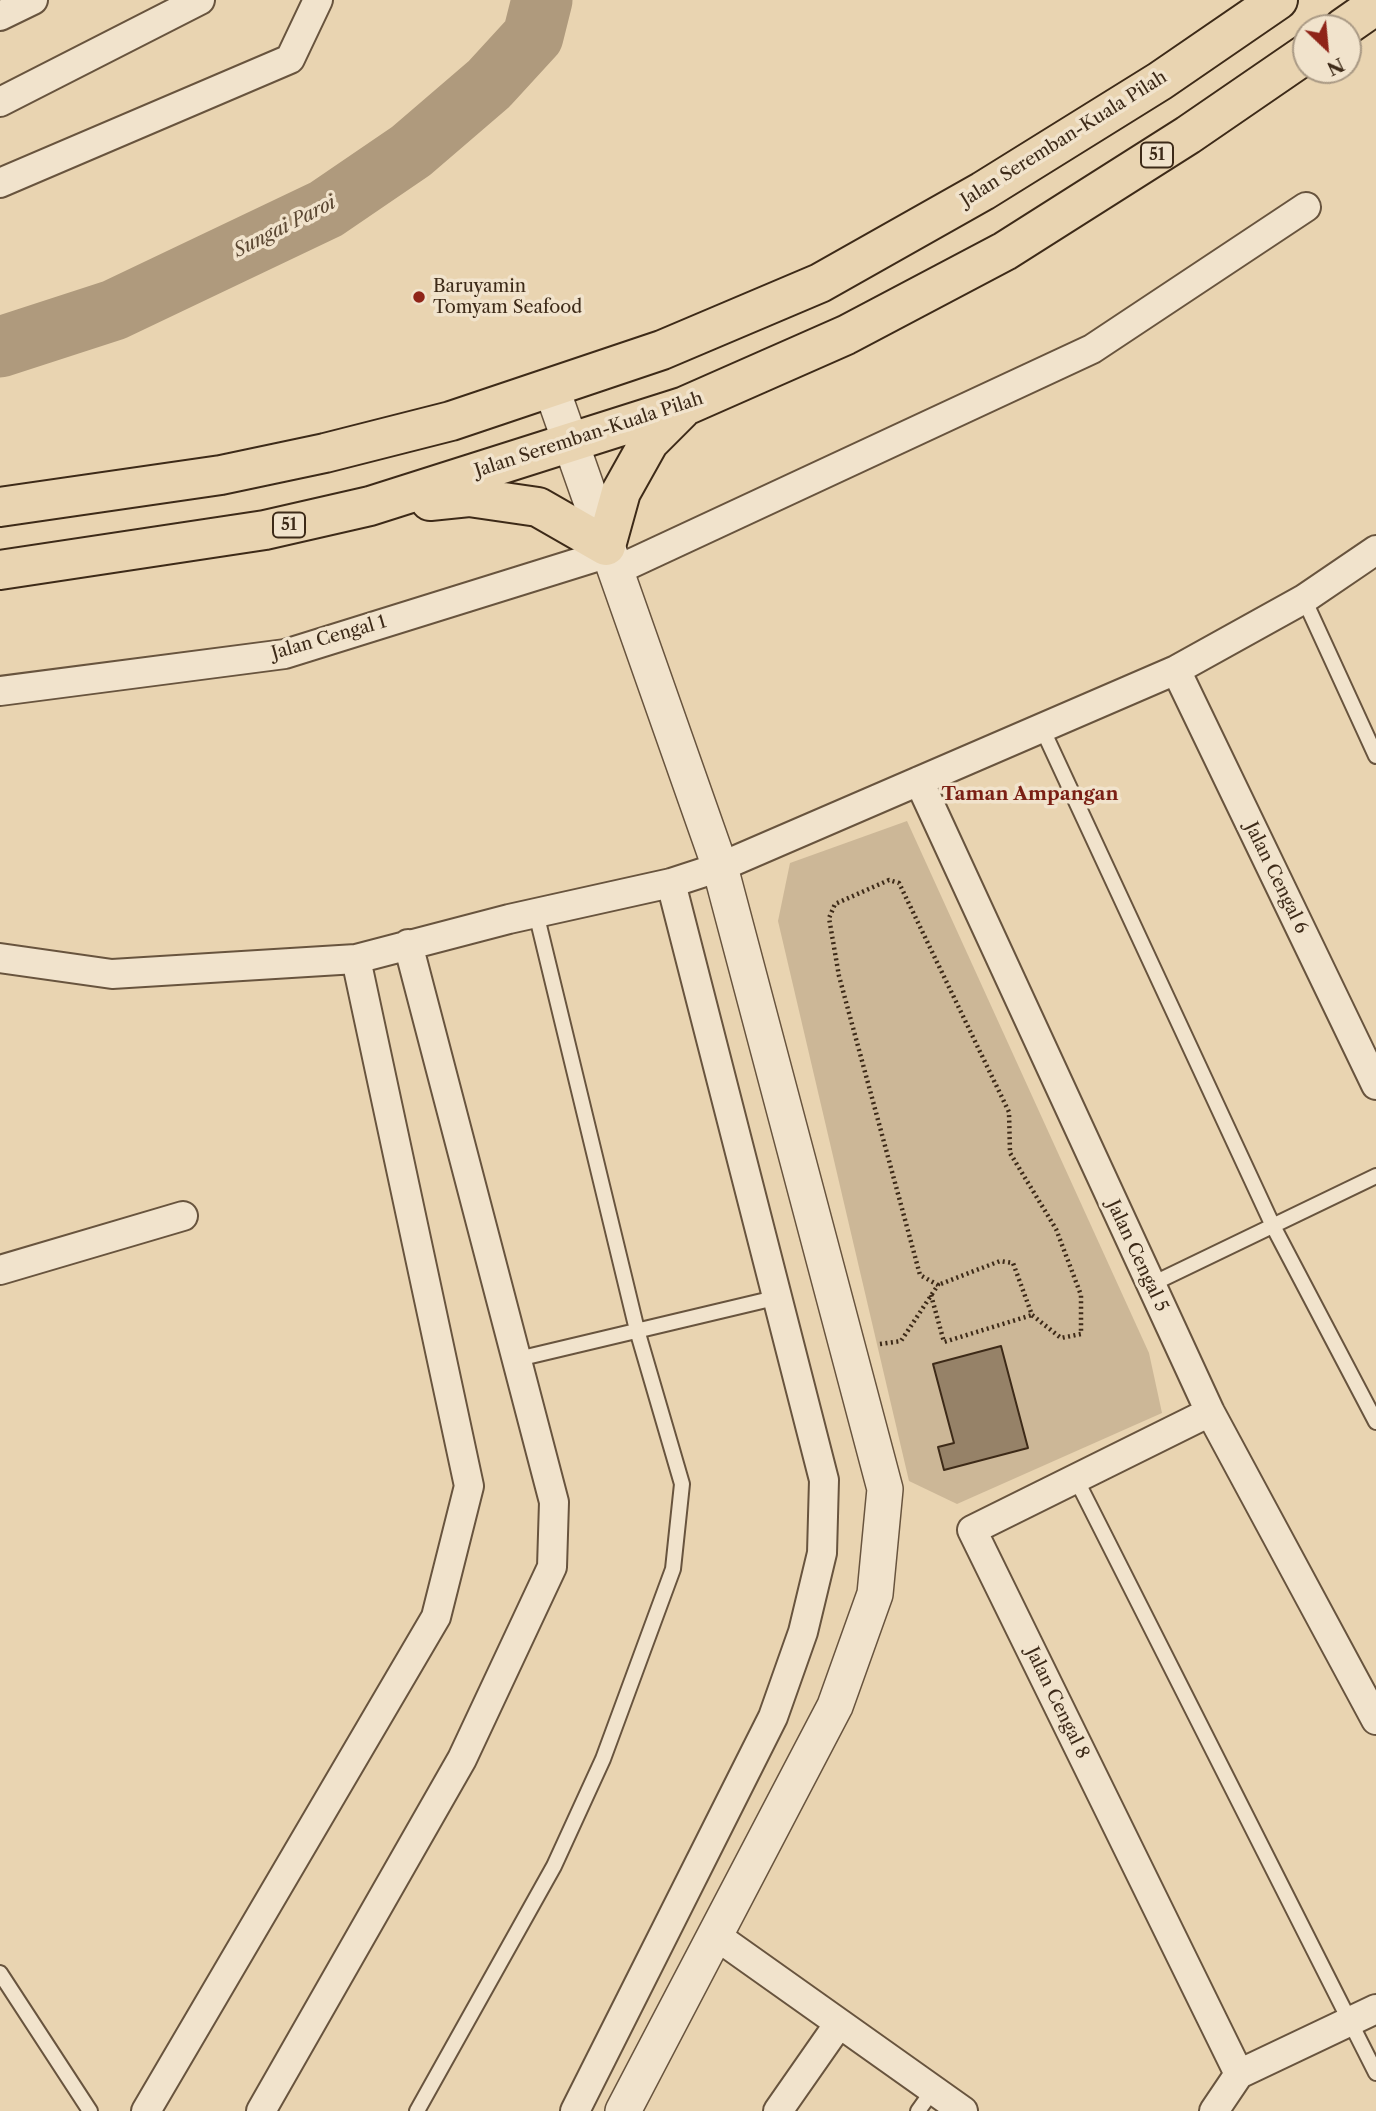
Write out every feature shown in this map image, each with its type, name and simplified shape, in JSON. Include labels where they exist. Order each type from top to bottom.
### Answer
[{"type":"highway","name":"Jalan Seremban-Kuala Pilah","points":[[0,507],[220,475],[325,453],[451,421],[663,350],[820,283],[983,191],[1160,81],[1278,0]]},
{"type":"highway","name":"Jalan Seremban-Kuala Pilah","points":[[0,570],[265,530],[370,506],[685,406],[846,335],[1005,251],[1188,135],[1292,64]]},
{"type":"highway","points":[[370,506],[469,497],[538,507],[610,556],[621,492],[649,442],[685,406]]},
{"type":"street","points":[[0,16],[33,0]]},
{"type":"street","points":[[0,102],[200,0]]},
{"type":"street","points":[[0,183],[290,58],[318,0]]},
{"type":"street","name":"Jalan Cengal 1","points":[[0,691],[285,654],[610,556],[1092,349],[1306,207]]},
{"type":"street","points":[[551,387],[720,867],[885,1489],[875,1594],[835,1706],[623,2111]]},
{"type":"street","points":[[0,958],[112,974],[356,959],[536,913],[671,883],[720,867],[1041,726],[1176,670],[1304,599],[1376,550]]},
{"type":"street","name":"Jalan Cengal 6","points":[[1176,670],[1376,1085]]},
{"type":"street","name":"Jalan Cengal 5","points":[[919,781],[1210,1412],[1376,1720]]},
{"type":"street","points":[[575,2111],[773,1717],[803,1632],[822,1553],[824,1480],[671,883]]},
{"type":"street","points":[[261,2111],[461,1759],[552,1567],[554,1502],[408,944]]},
{"type":"street","points":[[146,2111],[436,1616],[469,1486],[356,959]]},
{"type":"street","points":[[0,1270],[183,1216]]},
{"type":"street","name":"Jalan Cengal 8","points":[[1210,1412],[972,1531],[1239,2074]]},
{"type":"street","points":[[715,1935],[838,2025],[926,2101],[963,2111]]},
{"type":"street","points":[[1213,2111],[1239,2074],[1363,2015]]},
{"type":"street","points":[[779,2111],[838,2025]]},
{"type":"lane","points":[[1304,599],[1376,756]]},
{"type":"lane","points":[[1041,726],[1273,1226],[1376,1423]]},
{"type":"lane","points":[[417,2111],[554,1866],[603,1759],[673,1569],[682,1485],[637,1330],[536,913]]},
{"type":"lane","points":[[1150,1285],[1376,1176]]},
{"type":"lane","points":[[518,1359],[779,1297]]},
{"type":"lane","points":[[1076,1479],[1363,2015],[1376,2073]]},
{"type":"lane","points":[[0,1973],[90,2111]]},
{"type":"path","points":[[848,1350],[901,1340],[937,1284],[1000,1261],[1013,1263],[1032,1315],[1061,1338],[1081,1334],[1081,1295],[1056,1229],[1010,1153],[1009,1112],[899,883],[889,880],[835,904],[829,918],[839,976],[919,1275],[937,1284]]},
{"type":"path","points":[[931,1295],[944,1342],[1032,1315]]},
{"type":"shaded area","points":[[907,821],[1149,1353],[1162,1413],[957,1504],[909,1481],[778,921],[790,863]]},
{"type":"building","points":[[1001,1346],[1028,1448],[944,1470],[938,1447],[954,1443],[933,1364]]},
{"type":"waterway","name":"Sungai Paroi","points":[[0,347],[114,310],[326,209],[411,151],[489,84],[533,36],[542,0]]},
{"type":"place","name":"Baruyamin Tomyam Seafood","points":[[419,297]]},
{"type":"district","name":"Taman Ampangan","points":[[1030,795]]}]
